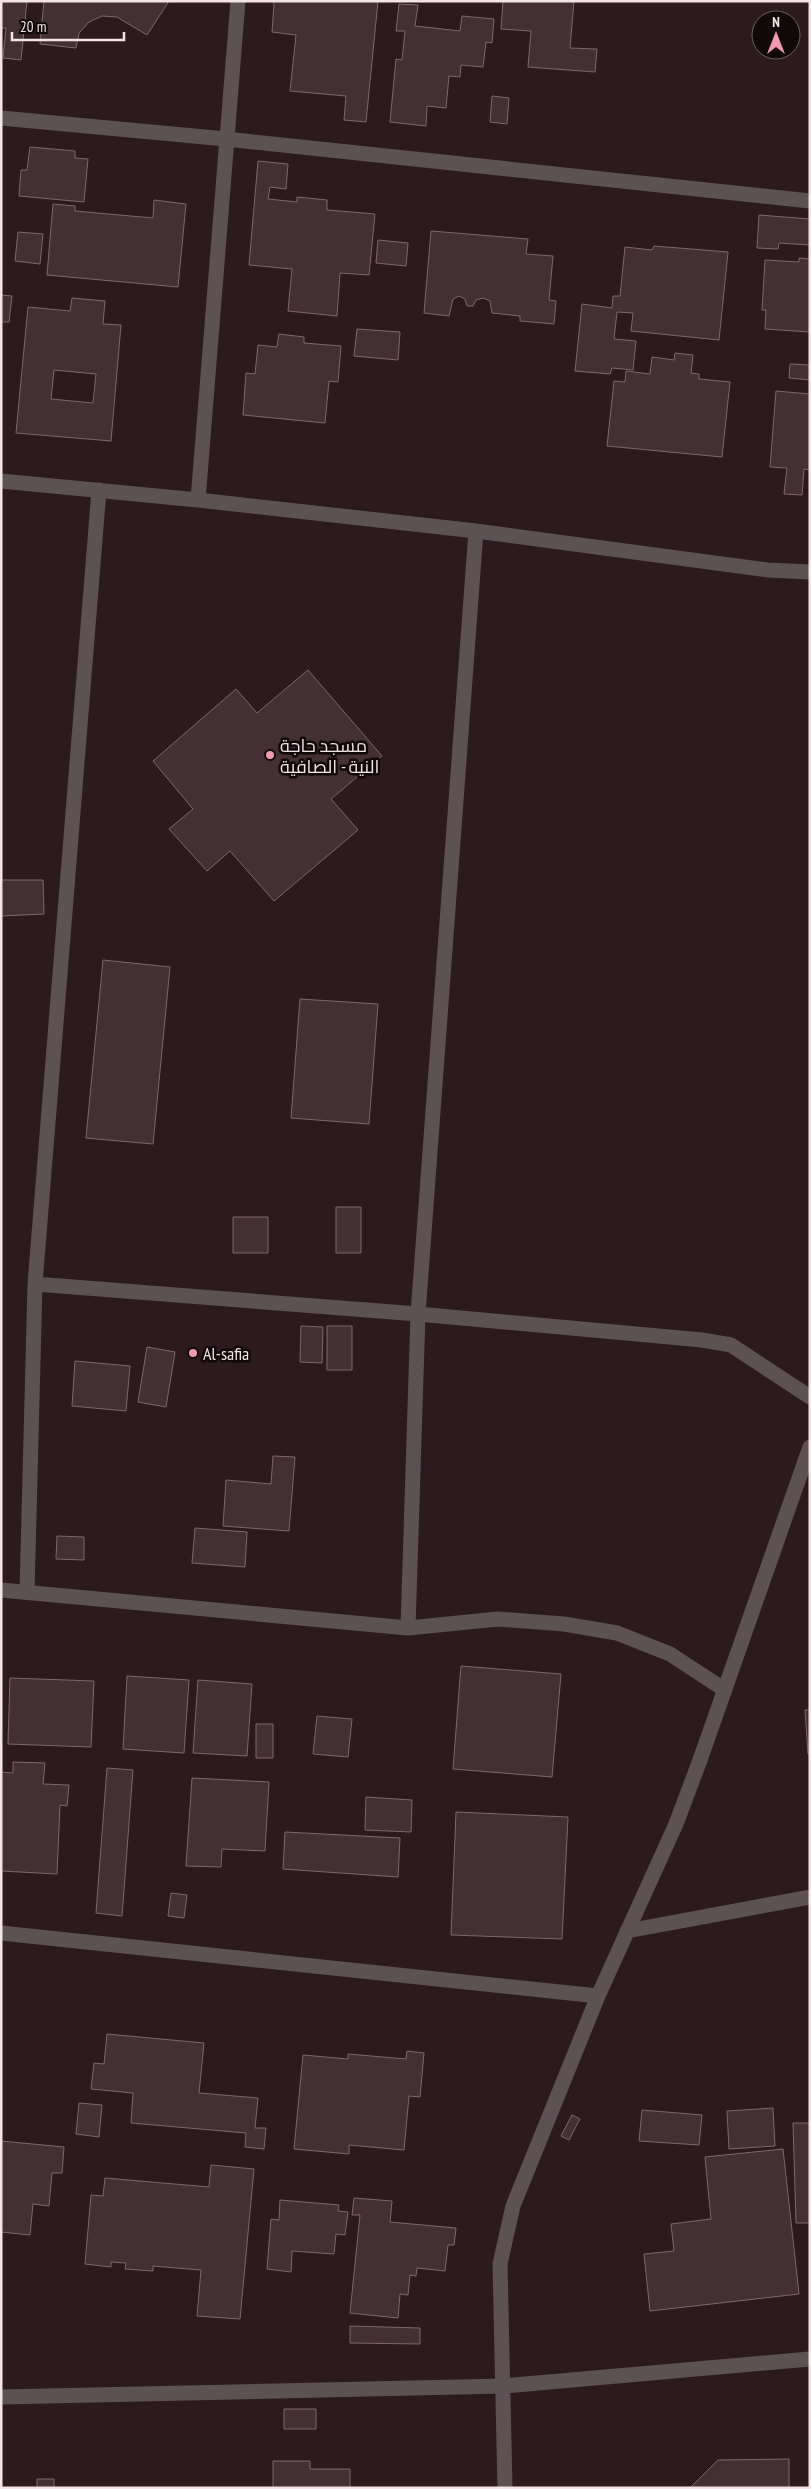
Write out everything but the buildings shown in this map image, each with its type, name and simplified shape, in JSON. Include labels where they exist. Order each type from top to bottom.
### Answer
[{"type":"street","points":[[198,500],[238,1]]},
{"type":"street","points":[[1,118],[226,138],[810,201]]},
{"type":"street","points":[[1,481],[476,530],[768,570],[810,572]]},
{"type":"street","points":[[27,1592],[35,1284],[99,490]]},
{"type":"street","points":[[408,1628],[418,1314],[476,530]]},
{"type":"street","points":[[35,1284],[418,1314],[731,1345],[810,1397]]},
{"type":"street","points":[[505,2488],[500,2264],[513,2206],[598,1996],[676,1824],[810,1447]]},
{"type":"street","points":[[1,1590],[408,1628],[498,1619],[564,1624],[617,1633],[670,1654],[725,1690]]},
{"type":"street","points":[[627,1931],[810,1897]]},
{"type":"street","points":[[1,1933],[598,1996]]},
{"type":"street","points":[[1,2396],[504,2386],[810,2359]]},
{"type":"place","name":"مسجد حاجة النية - الصافية","points":[[270,755]]},
{"type":"place","name":"Al-safia","points":[[193,1353]]}]
